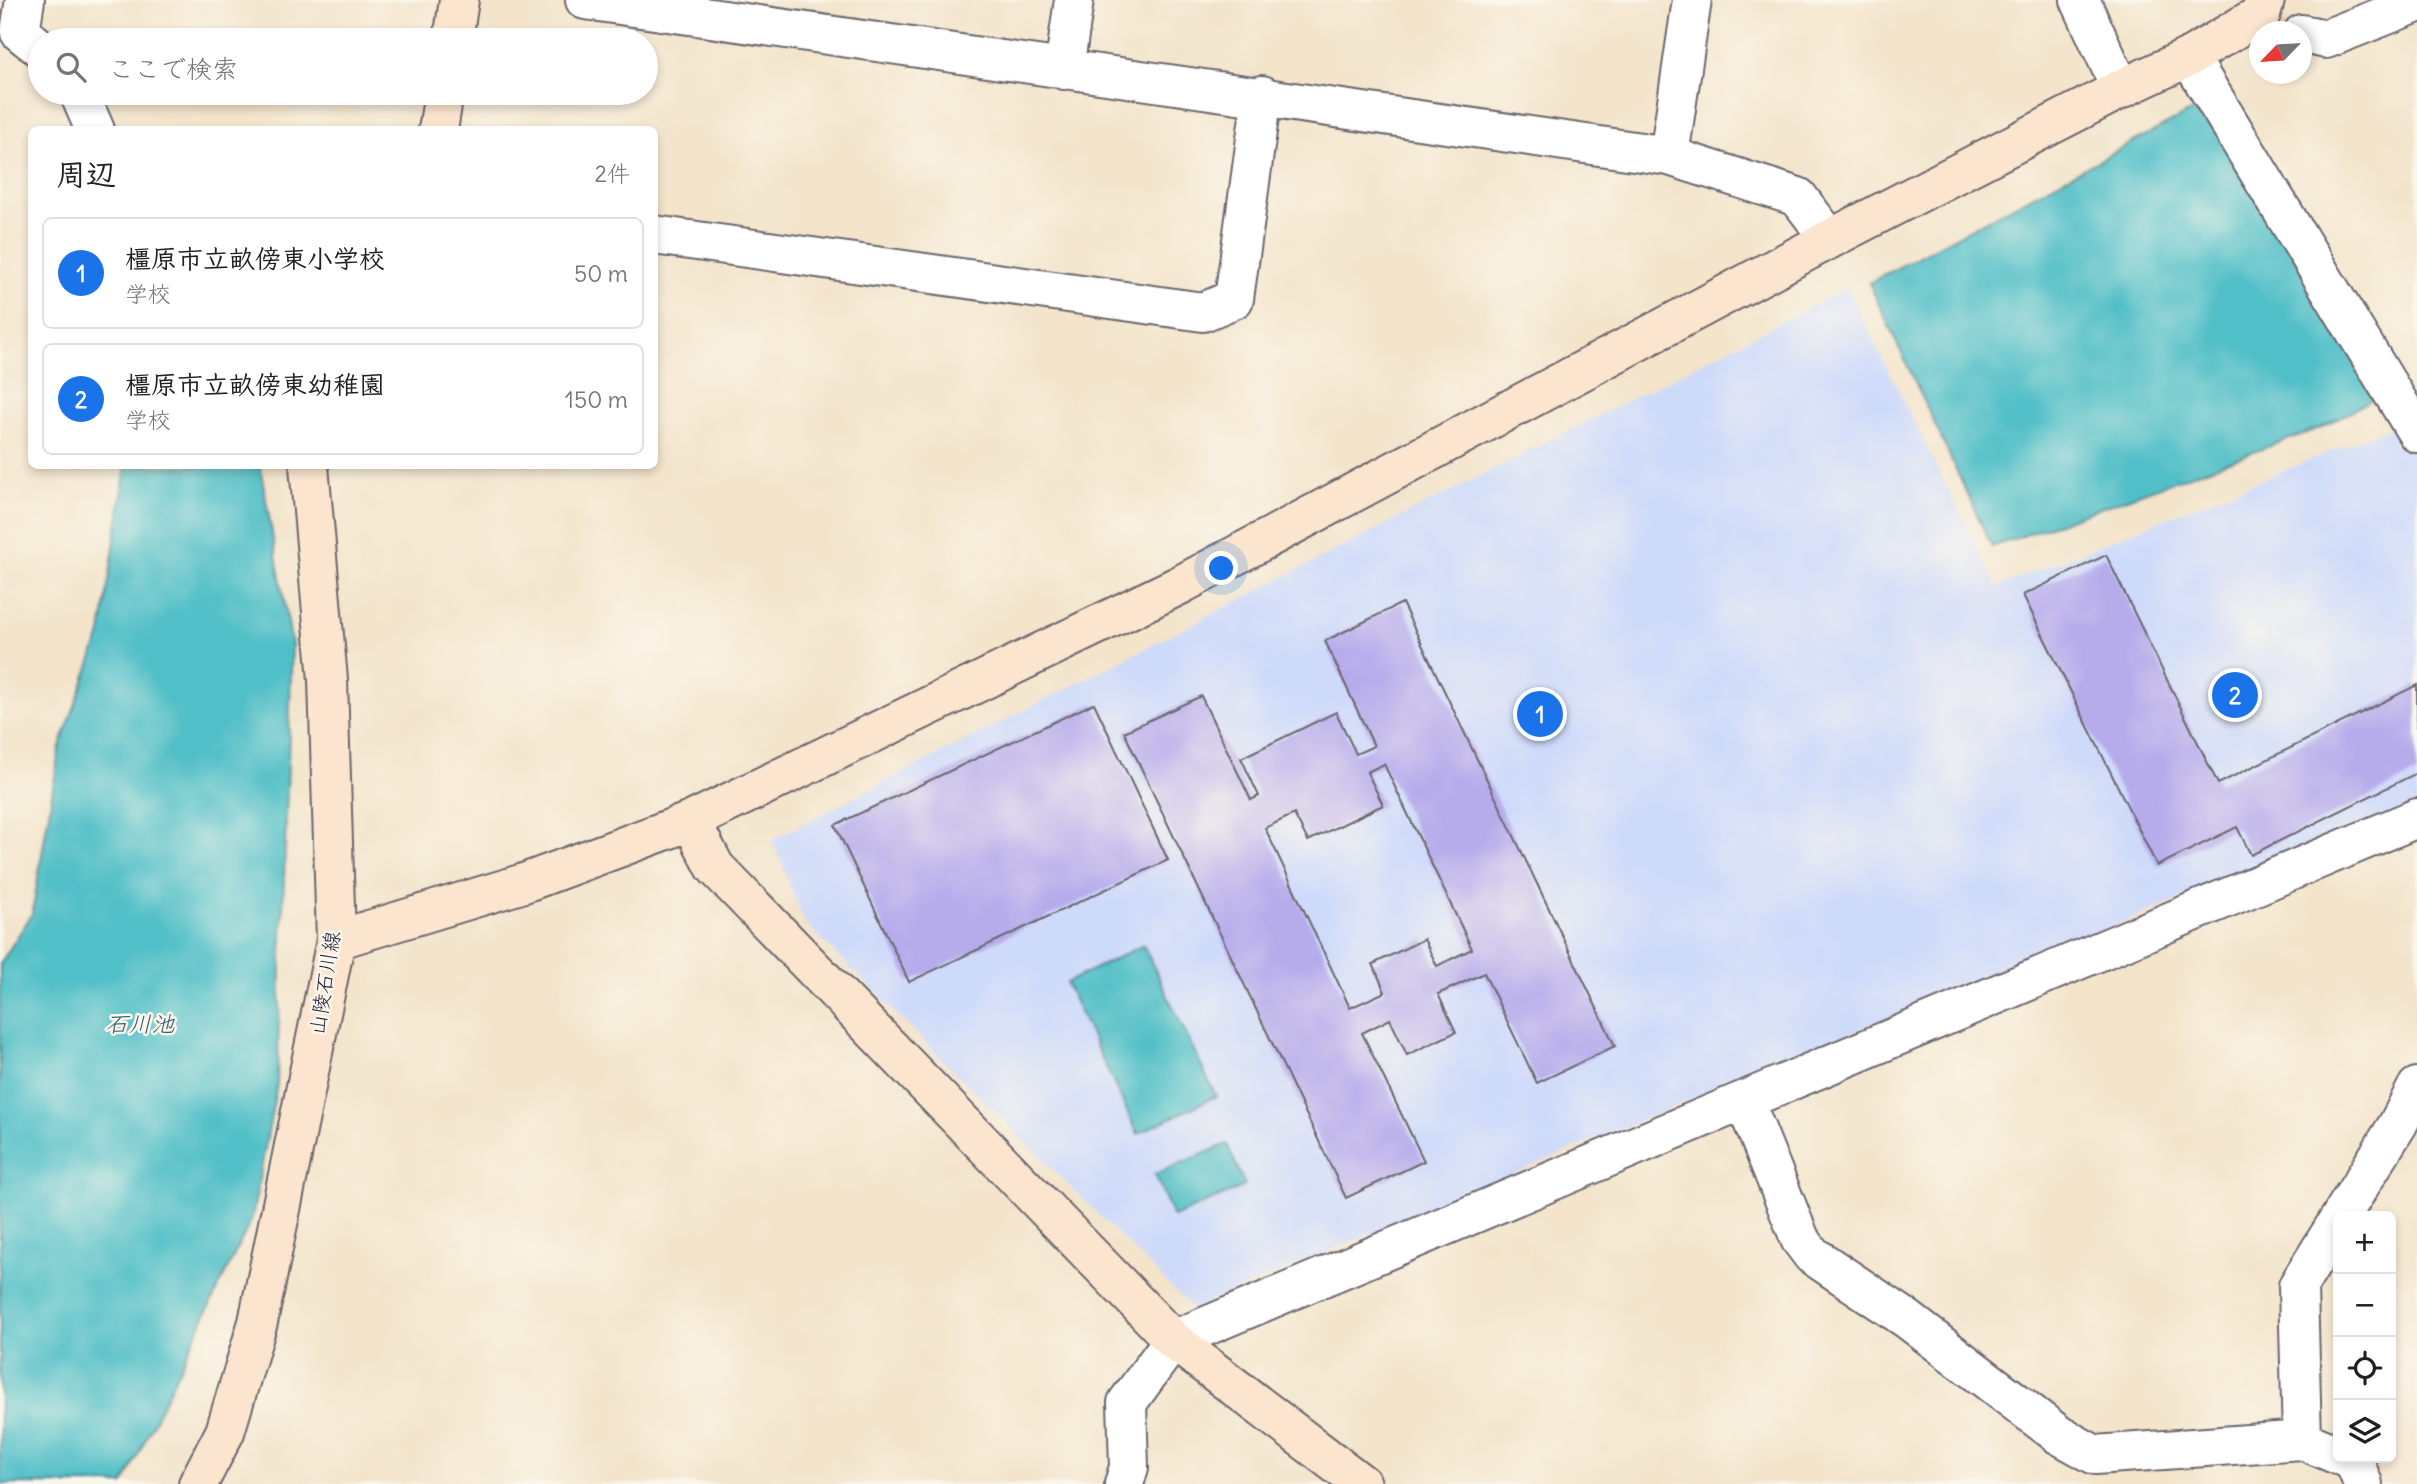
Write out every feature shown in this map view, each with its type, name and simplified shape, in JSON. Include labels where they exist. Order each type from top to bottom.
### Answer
[{"type":"street","points":[[25,0],[20,32],[28,38]]},
{"type":"street","points":[[455,28],[459,0]]},
{"type":"street","points":[[585,0],[1669,156],[1798,197],[1830,239]]},
{"type":"street","points":[[1064,71],[1074,0]]},
{"type":"street","points":[[1669,156],[1692,0]]},
{"type":"street","points":[[2080,0],[2121,89]]},
{"type":"street","points":[[2312,36],[2326,39],[2417,3]]},
{"type":"street","points":[[336,940],[524,883],[691,821],[1180,585],[1830,239],[2121,89],[2272,15]]},
{"type":"street","points":[[2189,57],[2417,433]]},
{"type":"street","points":[[658,236],[1203,312],[1234,299],[1262,96]]},
{"type":"street","points":[[84,105],[92,126]]},
{"type":"street","points":[[439,126],[442,105]]},
{"type":"street","name":"山陵石川線","points":[[198,1484],[225,1432],[258,1322],[336,940],[328,680],[309,469]]},
{"type":"street","points":[[1124,1484],[1129,1467],[1127,1404],[1173,1340],[2417,818]]},
{"type":"street","points":[[691,821],[715,867],[1173,1340],[1362,1484]]},
{"type":"street","points":[[2344,1211],[2398,1125],[2417,1087]]},
{"type":"street","points":[[1745,1102],[1800,1239],[1812,1255],[1907,1319],[2059,1435],[2095,1455],[2302,1440],[2333,1453]]},
{"type":"street","points":[[2302,1440],[2298,1286],[2333,1229]]},
{"type":"street","points":[[2355,1463],[2363,1484]]},
{"type":"shaded area","points":[[1847,288],[1997,587],[2406,421],[2417,440],[2417,803],[1772,1065],[1193,1309],[805,923],[772,840]]},
{"type":"water","points":[[2201,106],[2380,395],[2320,428],[1992,547],[1869,283]]},
{"type":"water","name":"石川池","points":[[126,469],[261,469],[292,645],[277,1084],[252,1218],[124,1484],[0,1484],[0,964],[32,914],[60,746],[101,634]]},
{"type":"water","points":[[1143,945],[1216,1096],[1138,1134],[1066,983]]},
{"type":"water","points":[[1227,1144],[1245,1186],[1173,1217],[1155,1174]]},
{"type":"building","points":[[2106,555],[2218,784],[2417,685],[2417,773],[2251,855],[2237,827],[2157,866],[2023,595]]},
{"type":"building","points":[[1402,603],[1615,1046],[1537,1083],[1484,973],[1438,994],[1456,1032],[1407,1055],[1390,1019],[1362,1033],[1424,1161],[1346,1198],[1124,732],[1201,696],[1251,800],[1259,796],[1241,758],[1336,712],[1356,754],[1374,746],[1325,641]],"holes":[[[1384,764],[1472,949],[1437,966],[1424,939],[1373,964],[1385,992],[1350,1008],[1265,828],[1294,814],[1308,841],[1383,805],[1367,772]]]},
{"type":"building","points":[[1094,703],[1168,860],[909,982],[835,825]]},
{"type":"place","name":"橿原市立畝傍東幼稚園","points":[[2235,695]]},
{"type":"place","name":"橿原市立畝傍東小学校","points":[[1540,714]]}]
